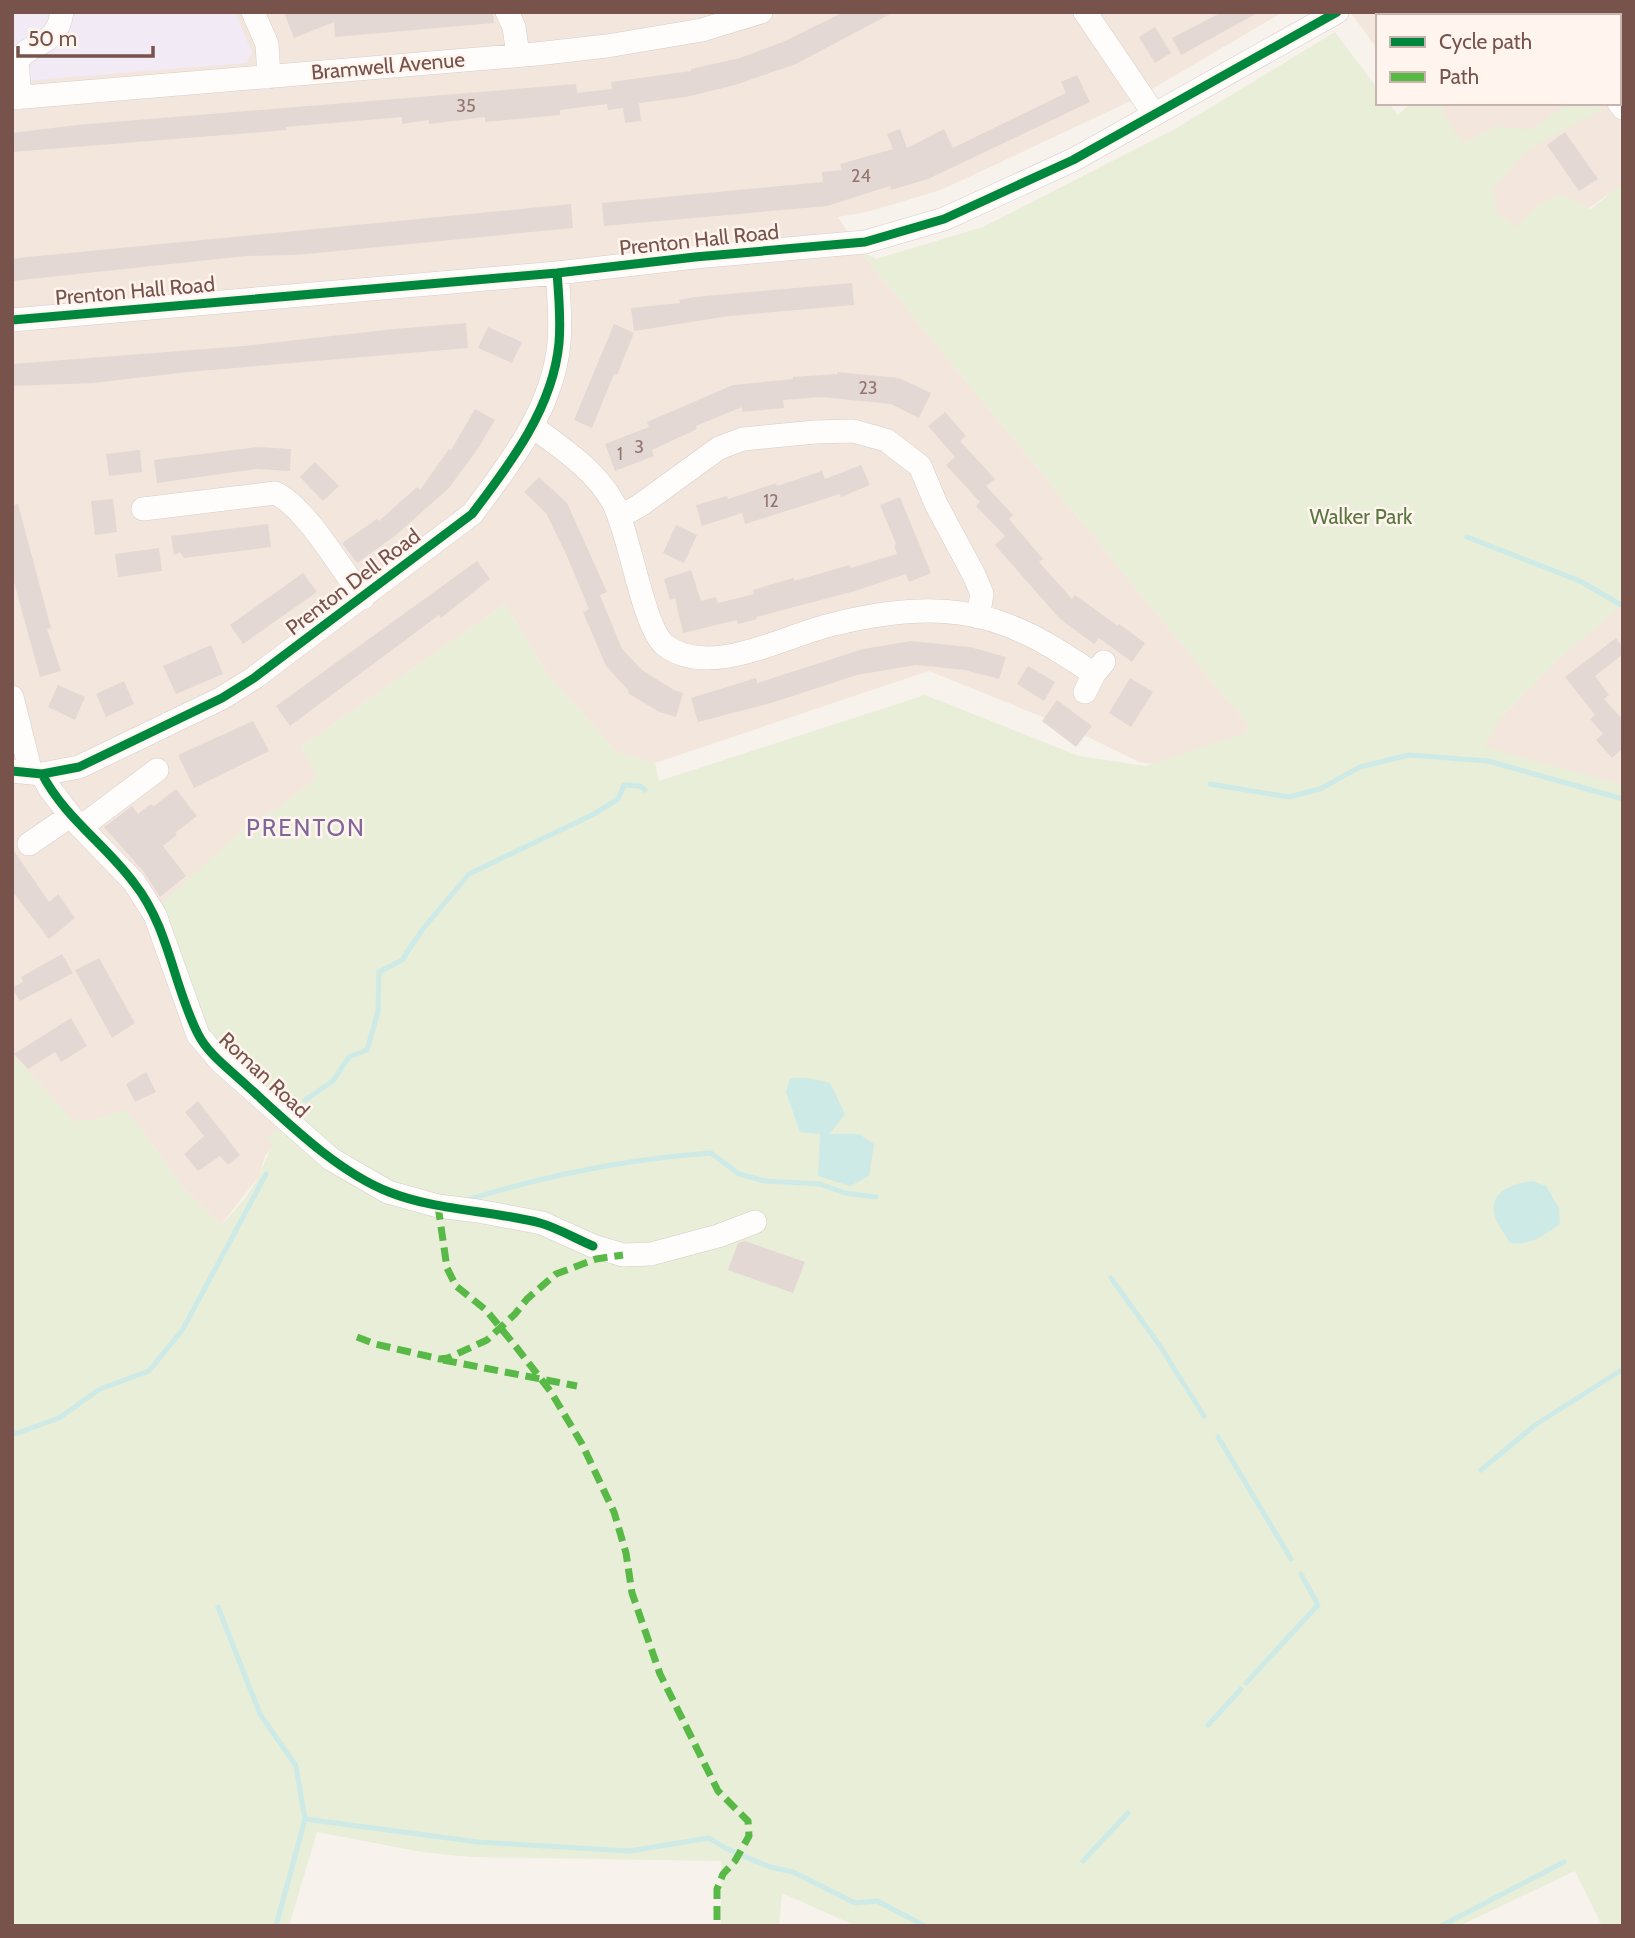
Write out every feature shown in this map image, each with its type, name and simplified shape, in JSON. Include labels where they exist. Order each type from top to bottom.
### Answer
[{"type":"street","points":[[16,98],[17,60],[25,51],[53,37],[60,26],[62,12]]},
{"type":"street","points":[[253,12],[267,44],[269,77]]},
{"type":"street","points":[[507,12],[514,27],[519,55]]},
{"type":"street","name":"Bramwell Avenue","points":[[16,98],[607,46],[702,30],[761,12]]},
{"type":"street","points":[[1085,12],[1154,114]]},
{"type":"street","name":"Prenton Hall Road","points":[[12,320],[557,273],[865,242],[944,219],[1073,160],[1337,12]]},
{"type":"street","name":"Prenton Dell Road","points":[[29,773],[79,767],[222,698],[254,678],[363,598],[472,514],[533,427],[552,377],[559,345],[557,273]]},
{"type":"street","points":[[533,427],[598,479],[614,503],[652,626],[664,645],[685,655],[705,658],[739,654],[830,625],[876,615],[920,611],[960,613],[1000,621],[1052,645],[1094,676]]},
{"type":"street","points":[[619,517],[639,506],[719,448],[743,439],[853,431],[886,440],[920,466],[936,504],[975,575],[982,594],[978,617]]},
{"type":"street","points":[[144,509],[275,493],[286,498],[305,518],[363,598]]},
{"type":"street","name":"Roman Road","points":[[12,698],[29,773],[50,789],[134,883],[155,915],[198,1035],[221,1062],[331,1159],[388,1192],[438,1206],[542,1223],[593,1246],[623,1255],[651,1254],[718,1236],[755,1222]]},
{"type":"street","points":[[29,844],[76,821],[157,770]]},
{"type":"shaded area","points":[[12,12],[1283,12],[1135,99],[941,190],[867,212],[838,217],[858,249],[1249,726],[1217,772],[1139,762],[1065,726],[929,671],[655,763],[617,753],[548,675],[505,604],[301,747],[316,772],[314,781],[240,832],[283,1123],[275,1145],[265,1156],[259,1176],[221,1225],[183,1188],[146,1135],[125,1111],[98,1119],[74,1122],[12,1054]]},
{"type":"shaded area","points":[[12,12],[235,12],[252,52],[247,63],[12,82]]},
{"type":"shaded area","points":[[1350,12],[1623,12],[1623,184],[1525,253],[1417,105],[1621,105],[1621,14],[1376,14],[1376,47]]},
{"type":"shaded area","points":[[1623,604],[1623,791],[1468,751],[1562,655]]},
{"type":"green space","name":"Walker Park","points":[[1335,32],[1376,86],[1376,105],[1390,105],[1398,115],[1409,105],[1446,105],[1441,111],[1463,143],[1498,126],[1531,130],[1566,105],[1599,105],[1601,111],[1528,149],[1493,188],[1497,213],[1517,227],[1537,206],[1561,194],[1591,209],[1623,183],[1623,605],[1562,655],[1502,716],[1484,747],[1623,785],[1623,1926],[1602,1926],[1575,1871],[1459,1926],[856,1926],[782,1893],[779,1926],[721,1926],[721,1861],[470,1857],[422,1852],[317,1832],[289,1926],[12,1926],[12,1054],[74,1122],[98,1119],[125,1110],[183,1188],[221,1225],[252,1188],[274,1145],[267,1139],[283,1123],[204,1036],[159,906],[240,832],[314,781],[316,772],[301,747],[505,604],[548,675],[617,753],[655,763],[659,781],[925,695],[1079,756],[1145,766],[1243,734],[1249,726],[858,249],[876,259],[983,227],[1175,129]]},
{"type":"water","points":[[790,1078],[808,1078],[830,1083],[845,1114],[830,1134],[859,1134],[874,1144],[869,1176],[850,1186],[818,1176],[820,1134],[800,1132],[786,1092]]},
{"type":"water","points":[[1533,1181],[1546,1186],[1559,1208],[1560,1224],[1531,1241],[1510,1243],[1495,1217],[1496,1199],[1500,1193],[1512,1186]]},
{"type":"building","points":[[284,12],[493,12],[494,23],[335,37],[334,22],[294,38]]},
{"type":"building","points":[[844,12],[894,12],[796,64],[735,85],[686,97],[639,103],[641,121],[625,123],[623,108],[608,110],[607,104],[560,110],[560,115],[485,122],[485,117],[429,124],[429,120],[402,124],[402,117],[286,127],[287,130],[12,152],[12,133],[77,125],[576,84],[577,93],[612,89],[611,82],[691,71],[740,58],[785,41]]},
{"type":"building","points":[[1222,12],[1259,12],[1181,55],[1172,38]]},
{"type":"building","points":[[1155,27],[1171,53],[1155,63],[1139,37]]},
{"type":"building","points":[[1077,75],[1090,102],[928,179],[891,190],[890,186],[827,206],[604,226],[602,203],[823,182],[822,172],[842,170],[840,164],[893,149],[887,134],[900,129],[907,148],[944,129],[953,148],[1066,93],[1061,82]]},
{"type":"building","points":[[1565,132],[1598,179],[1579,191],[1547,145]]},
{"type":"building","points":[[571,204],[573,228],[296,255],[246,256],[12,281],[12,259]]},
{"type":"building","points":[[852,283],[854,305],[729,316],[634,331],[631,308],[680,303],[679,300],[695,297]]},
{"type":"building","points":[[466,323],[468,348],[188,372],[93,383],[12,386],[12,364],[244,346]]},
{"type":"building","points":[[614,324],[634,333],[592,428],[574,420]]},
{"type":"building","points":[[488,327],[522,342],[512,363],[478,348]]},
{"type":"building","points":[[837,372],[899,378],[931,393],[919,418],[891,404],[820,397],[783,400],[784,408],[742,412],[742,407],[696,426],[697,429],[652,450],[654,456],[615,471],[605,444],[649,427],[647,422],[733,385]]},
{"type":"building","points":[[475,409],[495,420],[449,488],[396,535],[357,563],[342,543],[377,519],[379,521],[417,487],[420,490],[449,449],[451,450]]},
{"type":"building","points":[[945,412],[966,436],[960,441],[995,479],[986,486],[1013,515],[1009,519],[1043,559],[1039,562],[1072,599],[1075,595],[1145,643],[1132,662],[1099,638],[1094,644],[1060,619],[995,545],[1005,536],[976,506],[980,502],[946,465],[955,457],[928,426]]},
{"type":"building","points":[[258,447],[291,449],[290,471],[256,469],[157,483],[154,460]]},
{"type":"building","points":[[140,450],[142,472],[109,476],[106,454]]},
{"type":"building","points":[[315,462],[339,486],[323,501],[300,477]]},
{"type":"building","points":[[861,465],[870,485],[841,497],[840,494],[745,524],[742,513],[702,526],[696,505],[727,496],[728,499],[776,483],[777,486],[822,471],[825,479]]},
{"type":"building","points":[[539,477],[567,503],[607,592],[600,595],[622,649],[642,670],[683,693],[676,717],[659,712],[628,693],[606,666],[583,612],[589,609],[566,554],[546,513],[524,492]]},
{"type":"building","points":[[900,497],[931,573],[909,582],[906,574],[855,591],[756,617],[757,619],[738,624],[737,620],[683,633],[675,598],[670,600],[664,579],[691,570],[701,601],[716,597],[718,603],[754,594],[753,590],[794,578],[794,581],[850,565],[851,568],[897,554],[896,544],[880,505]]},
{"type":"building","points":[[113,499],[117,532],[95,535],[91,501]]},
{"type":"building","points":[[18,504],[51,628],[47,629],[61,671],[40,677],[12,575],[12,505]]},
{"type":"building","points":[[268,524],[271,547],[184,558],[180,552],[174,555],[171,536]]},
{"type":"building","points":[[676,525],[697,535],[684,563],[663,553]]},
{"type":"building","points":[[159,548],[162,571],[118,577],[115,554]]},
{"type":"building","points":[[477,561],[490,579],[441,618],[439,615],[290,726],[276,706]]},
{"type":"building","points":[[303,573],[317,592],[243,644],[230,625]]},
{"type":"building","points":[[1616,638],[1623,647],[1623,654],[1595,676],[1609,695],[1604,699],[1623,720],[1623,748],[1612,758],[1596,740],[1603,734],[1590,719],[1595,715],[1565,677]]},
{"type":"building","points":[[911,641],[970,647],[1006,657],[999,679],[965,670],[916,665],[857,675],[771,703],[698,722],[691,698],[756,678],[757,683],[863,649]]},
{"type":"building","points":[[211,645],[223,674],[176,694],[163,666]]},
{"type":"building","points":[[1028,666],[1055,682],[1044,701],[1017,684]]},
{"type":"building","points":[[1130,678],[1153,692],[1131,727],[1109,713]]},
{"type":"building","points":[[124,681],[134,704],[106,717],[96,694]]},
{"type":"building","points":[[58,685],[85,697],[75,720],[48,707]]},
{"type":"building","points":[[1057,700],[1092,726],[1076,747],[1042,721]]},
{"type":"building","points":[[253,721],[269,751],[194,788],[178,755]]},
{"type":"building","points":[[176,789],[197,816],[163,846],[186,876],[160,897],[144,872],[104,827],[132,806],[138,814],[151,804],[154,806]]},
{"type":"building","points":[[12,848],[49,902],[58,894],[75,918],[49,939],[12,891]]},
{"type":"building","points":[[62,954],[73,973],[20,1001],[12,988],[23,982],[21,977]]},
{"type":"building","points":[[99,958],[135,1023],[112,1038],[75,970]]},
{"type":"building","points":[[71,1018],[87,1046],[61,1062],[55,1052],[28,1069],[14,1054]]},
{"type":"building","points":[[146,1072],[156,1092],[135,1102],[126,1084]]},
{"type":"building","points":[[198,1101],[240,1155],[228,1165],[220,1156],[198,1171],[184,1154],[204,1136],[185,1112]]},
{"type":"building","points":[[745,1241],[805,1262],[793,1293],[728,1270],[738,1243]]},
{"type":"waterway","points":[[1467,537],[1580,581],[1623,606]]},
{"type":"waterway","points":[[1210,784],[1289,797],[1320,789],[1360,767],[1409,755],[1488,761],[1623,799]]},
{"type":"waterway","points":[[305,1100],[333,1081],[349,1057],[367,1050],[378,1012],[379,972],[402,960],[422,930],[469,874],[592,815],[618,799],[624,785],[640,786],[645,790]]},
{"type":"waterway","points":[[467,1200],[588,1169],[711,1153],[739,1174],[765,1181],[820,1184],[845,1193],[876,1197]]},
{"type":"waterway","points":[[12,1435],[59,1418],[100,1389],[149,1371],[183,1329],[266,1174]]},
{"type":"waterway","points":[[1111,1278],[1160,1346],[1204,1416]]},
{"type":"waterway","points":[[1481,1470],[1535,1425],[1623,1369]]},
{"type":"waterway","points":[[1218,1437],[1291,1559]]},
{"type":"waterway","points":[[1246,1683],[1318,1605],[1301,1574]]},
{"type":"waterway","points":[[218,1607],[260,1714],[296,1766],[305,1819],[276,1926]]},
{"type":"waterway","points":[[1208,1725],[1241,1689]]},
{"type":"waterway","points":[[1083,1861],[1128,1813]]},
{"type":"waterway","points":[[305,1819],[478,1842],[629,1851],[709,1838],[725,1848],[770,1867],[793,1872],[855,1903],[877,1901],[925,1926]]},
{"type":"waterway","points":[[1441,1926],[1564,1862]]},
{"type":"marked path","points":[[438,1206],[447,1268],[456,1286],[486,1310],[517,1348],[551,1392],[582,1444],[614,1512],[626,1553],[632,1593],[660,1674],[718,1791],[748,1821],[749,1836],[735,1861],[723,1874],[717,1889],[717,1926]]},
{"type":"marked path","points":[[357,1337],[375,1344],[440,1359],[448,1358],[487,1340],[556,1274],[596,1259],[623,1255]]},
{"type":"marked path","points":[[443,1360],[577,1386]]},
{"type":"cycle path","points":[[12,320],[557,273],[865,242],[944,219],[1073,160],[1337,12]]},
{"type":"cycle path","points":[[12,771],[42,774],[79,767],[222,698],[254,678],[472,514],[528,434],[548,390],[559,343],[557,273]]},
{"type":"cycle path","points":[[42,774],[62,804],[123,869],[146,900],[163,937],[182,996],[202,1041],[219,1061],[295,1129],[350,1172],[389,1192],[445,1207],[540,1223],[593,1246]]},
{"type":"district","name":"PRENTON","points":[[306,828]]}]
